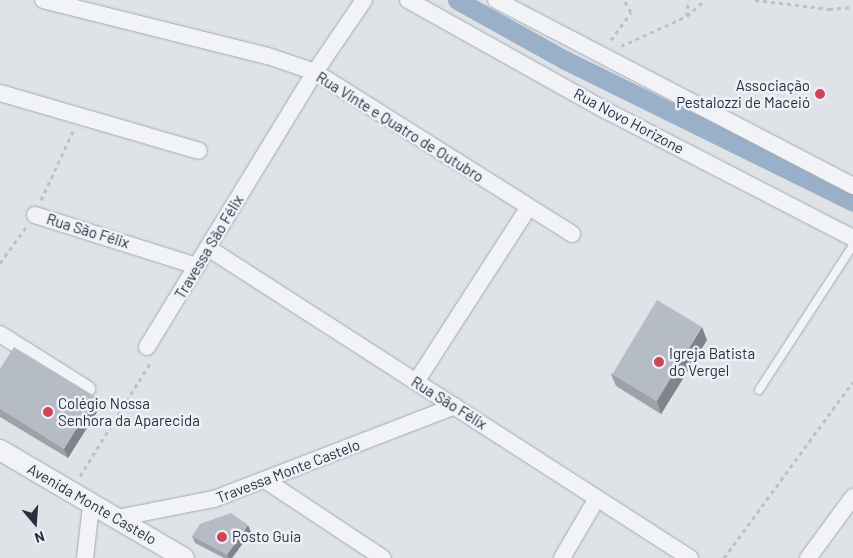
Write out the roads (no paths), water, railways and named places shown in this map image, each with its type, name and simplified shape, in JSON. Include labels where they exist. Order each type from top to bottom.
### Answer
[{"type":"street","name":"Rua Vinte e Quatro de Outubro","points":[[43,0],[268,56],[315,72],[572,234]]},
{"type":"street","name":"Travessa São Félix","points":[[147,348],[315,72],[364,0]]},
{"type":"street","name":"Rua Novo Horizone","points":[[408,0],[607,111],[853,238]]},
{"type":"street","points":[[496,0],[853,186]]},
{"type":"street","points":[[0,93],[199,151]]},
{"type":"street","points":[[416,382],[528,208]]},
{"type":"street","name":"Rua São Félix","points":[[35,215],[197,266]]},
{"type":"street","name":"Rua São Félix","points":[[208,248],[690,558]]},
{"type":"street","points":[[0,334],[87,389]]},
{"type":"street","name":"Travessa Monte Castelo","points":[[117,518],[214,500],[455,406]]},
{"type":"street","name":"Avenida Monte Castelo","points":[[0,450],[184,558]]},
{"type":"street","points":[[265,480],[383,558]]},
{"type":"street","points":[[808,558],[853,497]]},
{"type":"street","points":[[562,558],[597,498]]},
{"type":"street","points":[[85,558],[91,505]]},
{"type":"lane","points":[[759,390],[853,245]]},
{"type":"waterway","points":[[457,0],[565,60],[853,202]]},
{"type":"place","name":"Associação Pestalozzi de Maceió","points":[[820,94]]},
{"type":"place","name":"Igreja Batista do Vergel","points":[[659,362]]},
{"type":"place","name":"Colégio Nossa Senhora da Aparecida","points":[[48,412]]},
{"type":"place","name":"Posto Guia","points":[[222,537]]}]
